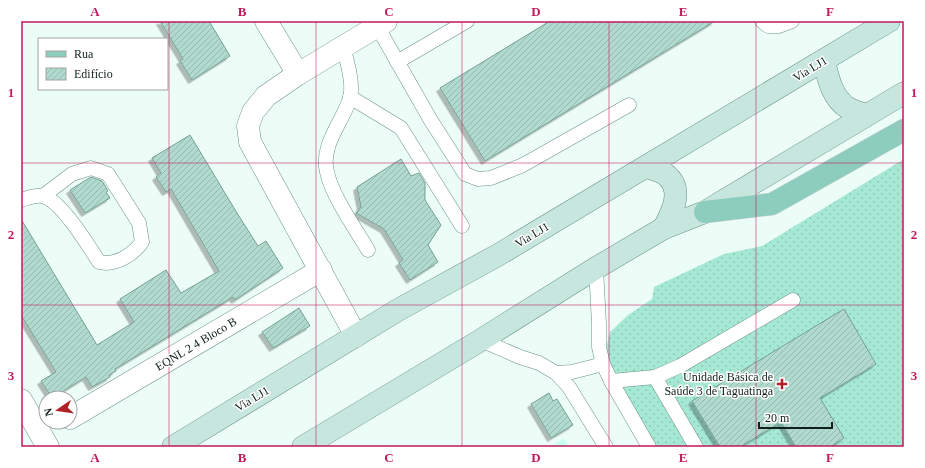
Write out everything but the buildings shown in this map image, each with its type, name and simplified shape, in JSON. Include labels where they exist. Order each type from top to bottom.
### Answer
[{"type":"main road","name":"Via LJ1","points":[[173,447],[398,310],[498,255],[890,21]]},
{"type":"main road","points":[[824,61],[830,83],[837,98],[848,108],[866,115]]},
{"type":"main road","points":[[303,447],[596,268],[664,228],[705,212],[904,93]]},
{"type":"main road","points":[[705,212],[772,204],[904,130]]},
{"type":"main road","points":[[647,167],[665,174],[673,184],[676,194],[675,205],[664,228]]},
{"type":"street","points":[[266,21],[298,74]]},
{"type":"street","points":[[356,336],[250,142],[248,126],[253,112],[266,96],[298,74],[382,24]]},
{"type":"street","name":"EQNL 2 4 Bloco B","points":[[78,413],[321,270]]},
{"type":"street","points":[[21,400],[45,441],[55,430]]},
{"type":"lane","points":[[397,62],[467,21]]},
{"type":"lane","points":[[762,21],[768,26],[779,26],[792,21]]},
{"type":"lane","points":[[382,24],[397,62],[430,119],[465,174],[478,179],[491,178],[523,165],[628,105]]},
{"type":"lane","points":[[343,47],[350,72],[350,97],[326,152],[326,171],[333,189],[368,250]]},
{"type":"lane","points":[[350,97],[401,128],[462,226]]},
{"type":"lane","points":[[21,200],[32,196],[43,196],[53,201],[66,215],[99,262],[107,264],[119,260],[137,250],[142,242],[139,223],[108,174],[91,168],[72,174],[43,196]]},
{"type":"lane","points":[[596,268],[599,348],[603,364],[611,381],[649,447]]},
{"type":"lane","points":[[611,381],[656,377],[680,366],[793,300]]},
{"type":"lane","points":[[480,340],[520,357],[539,363],[556,373],[569,387],[606,447]]},
{"type":"lane","points":[[556,373],[572,372],[603,364]]},
{"type":"lane","points":[[656,377],[696,447]]},
{"type":"shaded area","points":[[904,159],[904,447],[642,447],[604,357],[610,332],[628,315],[652,299],[654,287],[724,254],[762,246]]},
{"type":"shaded area","points":[[564,438],[569,447],[550,447]]},
{"type":"place","name":"Unidade Básica de Saúde 3 de Taguatinga","points":[[782,384]]}]
